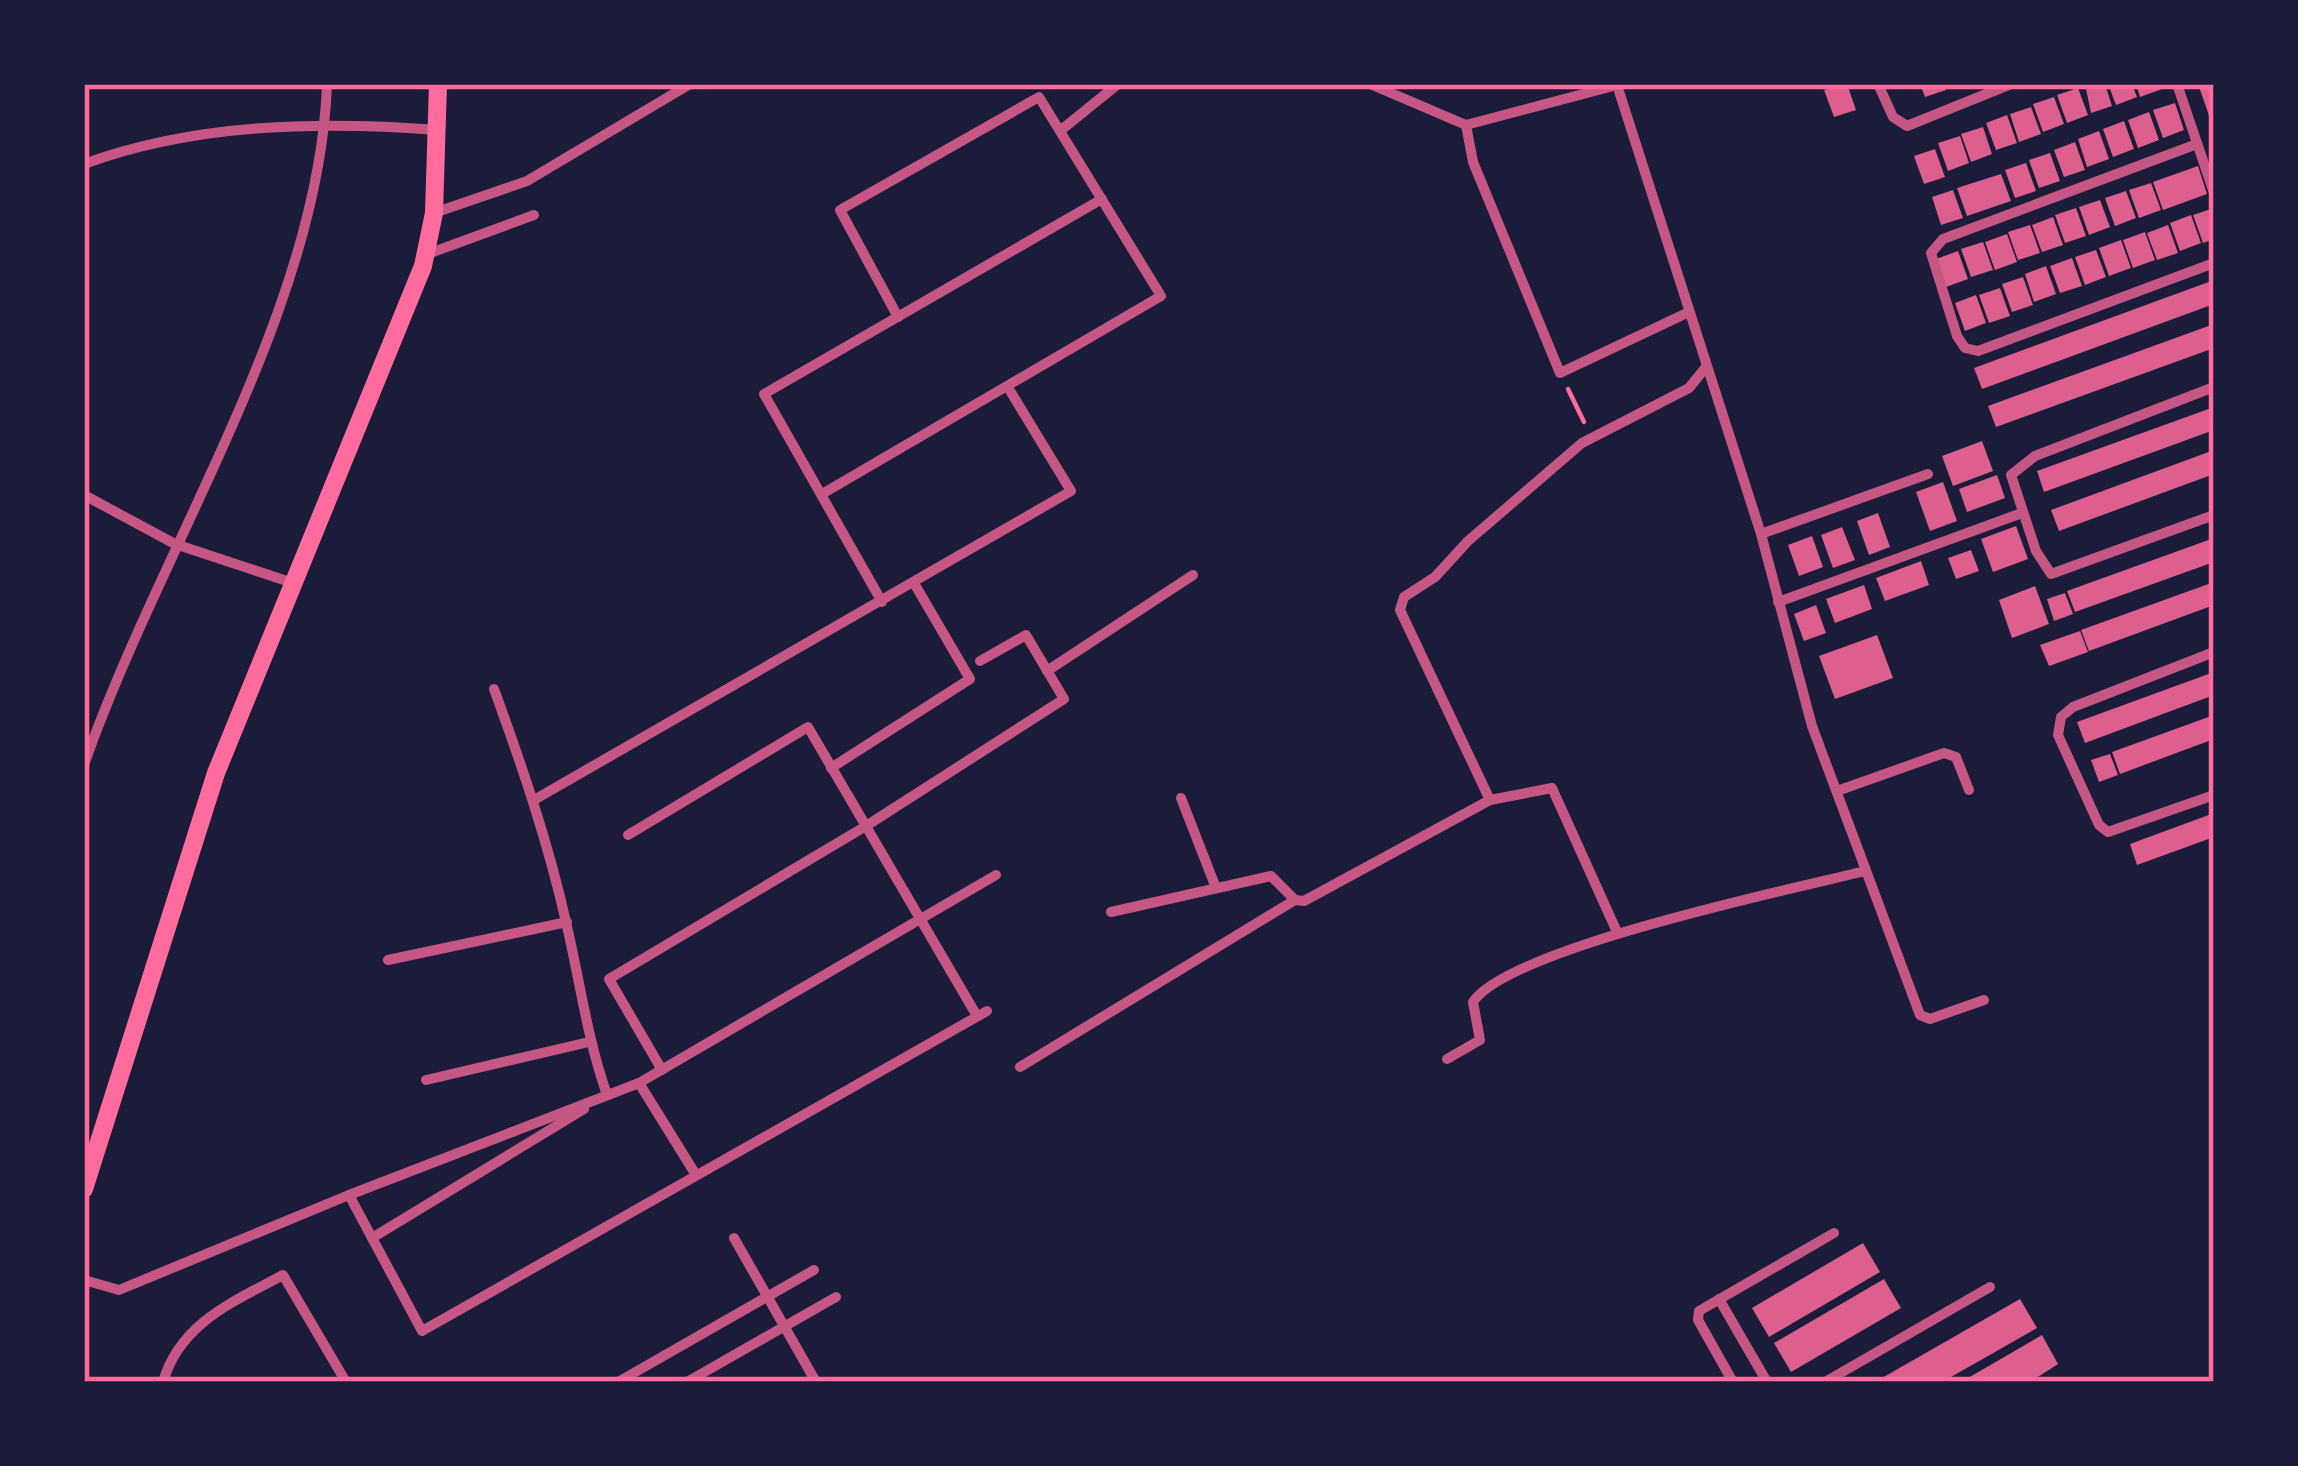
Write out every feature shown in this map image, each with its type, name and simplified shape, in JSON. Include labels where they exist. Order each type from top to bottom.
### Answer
[{"type":"main road","points":[[84,1189],[216,773],[403,323],[425,255],[434,213],[438,84]]},
{"type":"street","points":[[84,765],[278,310],[325,128],[327,84]]},
{"type":"street","points":[[434,213],[527,181],[690,84]]},
{"type":"street","points":[[1060,131],[1118,84]]},
{"type":"street","points":[[1370,84],[1466,125],[1619,85],[1761,534],[1812,726],[1924,1019],[1984,1000]]},
{"type":"street","points":[[1878,84],[1893,117],[1907,125],[2011,84]]},
{"type":"street","points":[[2177,84],[2214,193]]},
{"type":"street","points":[[821,494],[1009,389],[1161,296],[1039,97],[840,210],[898,317]]},
{"type":"street","points":[[1466,125],[1481,188],[1560,374],[1689,312]]},
{"type":"street","points":[[84,164],[183,135],[351,127],[439,130]]},
{"type":"street","points":[[2197,144],[1943,239],[1931,253],[1957,336],[1965,347],[1978,351],[2214,263]]},
{"type":"street","points":[[882,602],[764,394],[1102,200]]},
{"type":"street","points":[[425,255],[484,238],[534,215]]},
{"type":"street","points":[[1490,800],[1400,605],[1582,443],[1689,388],[1706,368]]},
{"type":"street","points":[[2214,387],[2023,462],[2011,476],[2041,562],[2056,574],[2214,515]]},
{"type":"street","points":[[534,800],[1072,490],[1009,389]]},
{"type":"street","points":[[1761,534],[1928,474]]},
{"type":"street","points":[[84,495],[175,544],[293,583]]},
{"type":"street","points":[[1778,602],[2021,513]]},
{"type":"street","points":[[1047,671],[1193,575]]},
{"type":"street","points":[[831,767],[970,680],[914,583]]},
{"type":"street","points":[[662,1070],[609,979],[866,826],[1064,699],[1026,634],[980,661]]},
{"type":"street","points":[[2214,652],[2073,707],[2061,717],[2058,735],[2099,825],[2108,832],[2214,795]]},
{"type":"street","points":[[494,689],[534,800],[567,922],[589,1042],[607,1095]]},
{"type":"street","points":[[349,1195],[422,1331],[982,1013],[921,920],[808,727],[628,835]]},
{"type":"street","points":[[1837,791],[1943,753],[1956,757],[1970,790]]},
{"type":"street","points":[[1020,1067],[1294,900],[1330,888],[1490,800],[1552,788],[1617,932]]},
{"type":"street","points":[[1181,798],[1216,888]]},
{"type":"street","points":[[1447,1059],[1480,1040],[1473,1002],[1480,991],[1617,932],[1865,871]]},
{"type":"street","points":[[84,1280],[118,1290],[639,1083],[996,875]]},
{"type":"street","points":[[1111,912],[1271,876],[1294,900]]},
{"type":"street","points":[[388,960],[567,922]]},
{"type":"street","points":[[426,1080],[589,1042]]},
{"type":"street","points":[[639,1083],[697,1175]]},
{"type":"street","points":[[372,1238],[607,1095]]},
{"type":"street","points":[[1733,1382],[1697,1316],[1834,1233]]},
{"type":"street","points":[[734,1238],[816,1382]]},
{"type":"street","points":[[618,1382],[814,1270]]},
{"type":"street","points":[[163,1382],[170,1360],[205,1317],[283,1275],[346,1382]]},
{"type":"street","points":[[1825,1382],[1990,1287]]},
{"type":"street","points":[[687,1382],[836,1297]]},
{"type":"street","points":[[1719,1299],[1767,1382]]},
{"type":"path","points":[[1560,374],[1588,432],[1582,443]]},
{"type":"building","points":[[1847,84],[1856,110],[1834,117],[1824,90]]},
{"type":"building","points":[[1920,84],[1944,84],[1946,90],[1925,97]]},
{"type":"building","points":[[2085,84],[2105,84],[2112,106],[2091,113]]},
{"type":"building","points":[[2108,84],[2132,84],[2137,97],[2116,105]]},
{"type":"building","points":[[2136,84],[2160,84],[2162,89],[2140,97]]},
{"type":"building","points":[[2198,84],[2214,84],[2213,127]]},
{"type":"building","points":[[2078,88],[2088,115],[2067,123],[2057,95]]},
{"type":"building","points":[[2054,97],[2064,124],[2043,132],[2033,104]]},
{"type":"building","points":[[2175,103],[2184,130],[2163,138],[2153,110]]},
{"type":"building","points":[[2031,107],[2041,134],[2019,142],[2010,114]]},
{"type":"building","points":[[2149,112],[2159,140],[2138,148],[2128,120]]},
{"type":"building","points":[[2007,115],[2017,143],[1996,150],[1986,123]]},
{"type":"building","points":[[2124,121],[2134,149],[2113,157],[2103,129]]},
{"type":"building","points":[[1983,127],[1992,154],[1971,162],[1961,134]]},
{"type":"building","points":[[2099,131],[2109,159],[2087,167],[2078,139]]},
{"type":"building","points":[[1960,136],[1969,163],[1948,171],[1938,143]]},
{"type":"building","points":[[2075,142],[2085,170],[2064,177],[2054,150]]},
{"type":"building","points":[[1935,149],[1945,177],[1924,184],[1914,156]]},
{"type":"building","points":[[2050,153],[2060,181],[2039,188],[2029,160]]},
{"type":"building","points":[[2026,163],[2036,191],[2015,198],[2005,170]]},
{"type":"building","points":[[2198,166],[2207,194],[2163,210],[2153,182]]},
{"type":"building","points":[[2001,174],[2011,201],[1967,216],[1957,188]]},
{"type":"building","points":[[2151,183],[2161,210],[2139,218],[2129,190]]},
{"type":"building","points":[[1953,190],[1963,218],[1941,225],[1932,197]]},
{"type":"building","points":[[2126,191],[2136,218],[2115,226],[2105,198]]},
{"type":"building","points":[[2100,200],[2110,227],[2089,235],[2079,207]]},
{"type":"building","points":[[2076,208],[2086,236],[2065,243],[2055,215]]},
{"type":"building","points":[[2214,208],[2214,239],[2203,243],[2193,215]]},
{"type":"building","points":[[2191,215],[2201,243],[2180,251],[2170,223]]},
{"type":"building","points":[[2053,217],[2063,245],[2042,252],[2032,225]]},
{"type":"building","points":[[2030,225],[2040,253],[2018,260],[2008,232]]},
{"type":"building","points":[[2168,225],[2178,253],[2157,260],[2147,233]]},
{"type":"building","points":[[2145,232],[2155,260],[2133,268],[2123,240]]},
{"type":"building","points":[[2007,234],[2017,262],[1995,270],[1985,242]]},
{"type":"building","points":[[2121,240],[2131,268],[2109,276],[2099,248]]},
{"type":"building","points":[[1983,242],[1993,270],[1971,277],[1961,249]]},
{"type":"building","points":[[2096,250],[2106,277],[2085,285],[2075,257]]},
{"type":"building","points":[[1958,251],[1968,279],[1946,287],[1936,259]]},
{"type":"building","points":[[2072,258],[2082,286],[2060,293],[2050,266]]},
{"type":"building","points":[[2046,266],[2056,294],[2034,302],[2025,274]]},
{"type":"building","points":[[2023,277],[2033,305],[2012,312],[2002,284]]},
{"type":"building","points":[[2214,280],[2214,304],[1982,389],[1974,368]]},
{"type":"building","points":[[2000,288],[2010,316],[1989,323],[1979,295]]},
{"type":"building","points":[[1976,295],[1986,323],[1965,331],[1955,303]]},
{"type":"building","points":[[2214,324],[2214,348],[1996,427],[1988,406]]},
{"type":"building","points":[[2214,407],[2214,430],[2044,492],[2037,471]]},
{"type":"building","points":[[1982,441],[1993,471],[1953,486],[1942,456]]},
{"type":"building","points":[[2214,450],[2214,474],[2059,531],[2051,510]]},
{"type":"building","points":[[1997,475],[2005,498],[1967,512],[1959,489]]},
{"type":"building","points":[[1943,482],[1957,521],[1930,531],[1916,492]]},
{"type":"building","points":[[1878,513],[1890,547],[1869,555],[1857,521]]},
{"type":"building","points":[[2016,526],[2028,559],[1993,572],[1981,539]]},
{"type":"building","points":[[1842,527],[1855,560],[1833,568],[1821,535]]},
{"type":"building","points":[[1812,536],[1823,567],[1799,576],[1788,545]]},
{"type":"building","points":[[2214,538],[2214,562],[2075,612],[2067,591]]},
{"type":"building","points":[[1971,550],[1979,571],[1956,579],[1948,558]]},
{"type":"building","points":[[1921,561],[1929,585],[1885,601],[1876,578]]},
{"type":"building","points":[[2214,582],[2214,605],[2089,651],[2081,630]]},
{"type":"building","points":[[1864,585],[1872,609],[1835,623],[1826,599]]},
{"type":"building","points":[[2035,586],[2049,624],[2012,638],[1999,600]]},
{"type":"building","points":[[2065,593],[2073,614],[2054,621],[2047,599]]},
{"type":"building","points":[[1816,605],[1826,633],[1804,641],[1794,614]]},
{"type":"building","points":[[2080,631],[2088,652],[2049,666],[2040,645]]},
{"type":"building","points":[[1877,635],[1893,678],[1835,699],[1819,656]]},
{"type":"building","points":[[2214,672],[2214,695],[2085,743],[2077,722]]},
{"type":"building","points":[[2214,715],[2214,739],[2120,774],[2112,752]]},
{"type":"building","points":[[2110,754],[2118,775],[2099,782],[2091,760]]},
{"type":"building","points":[[2214,813],[2214,837],[2137,865],[2130,844]]},
{"type":"building","points":[[1863,1243],[1880,1272],[1769,1337],[1752,1308]]},
{"type":"building","points":[[1884,1279],[1901,1308],[1791,1372],[1774,1343]]},
{"type":"building","points":[[2020,1299],[2037,1328],[1942,1382],[1875,1382]]},
{"type":"building","points":[[2042,1335],[2058,1364],[2041,1375],[2028,1382],[1961,1382]]}]
